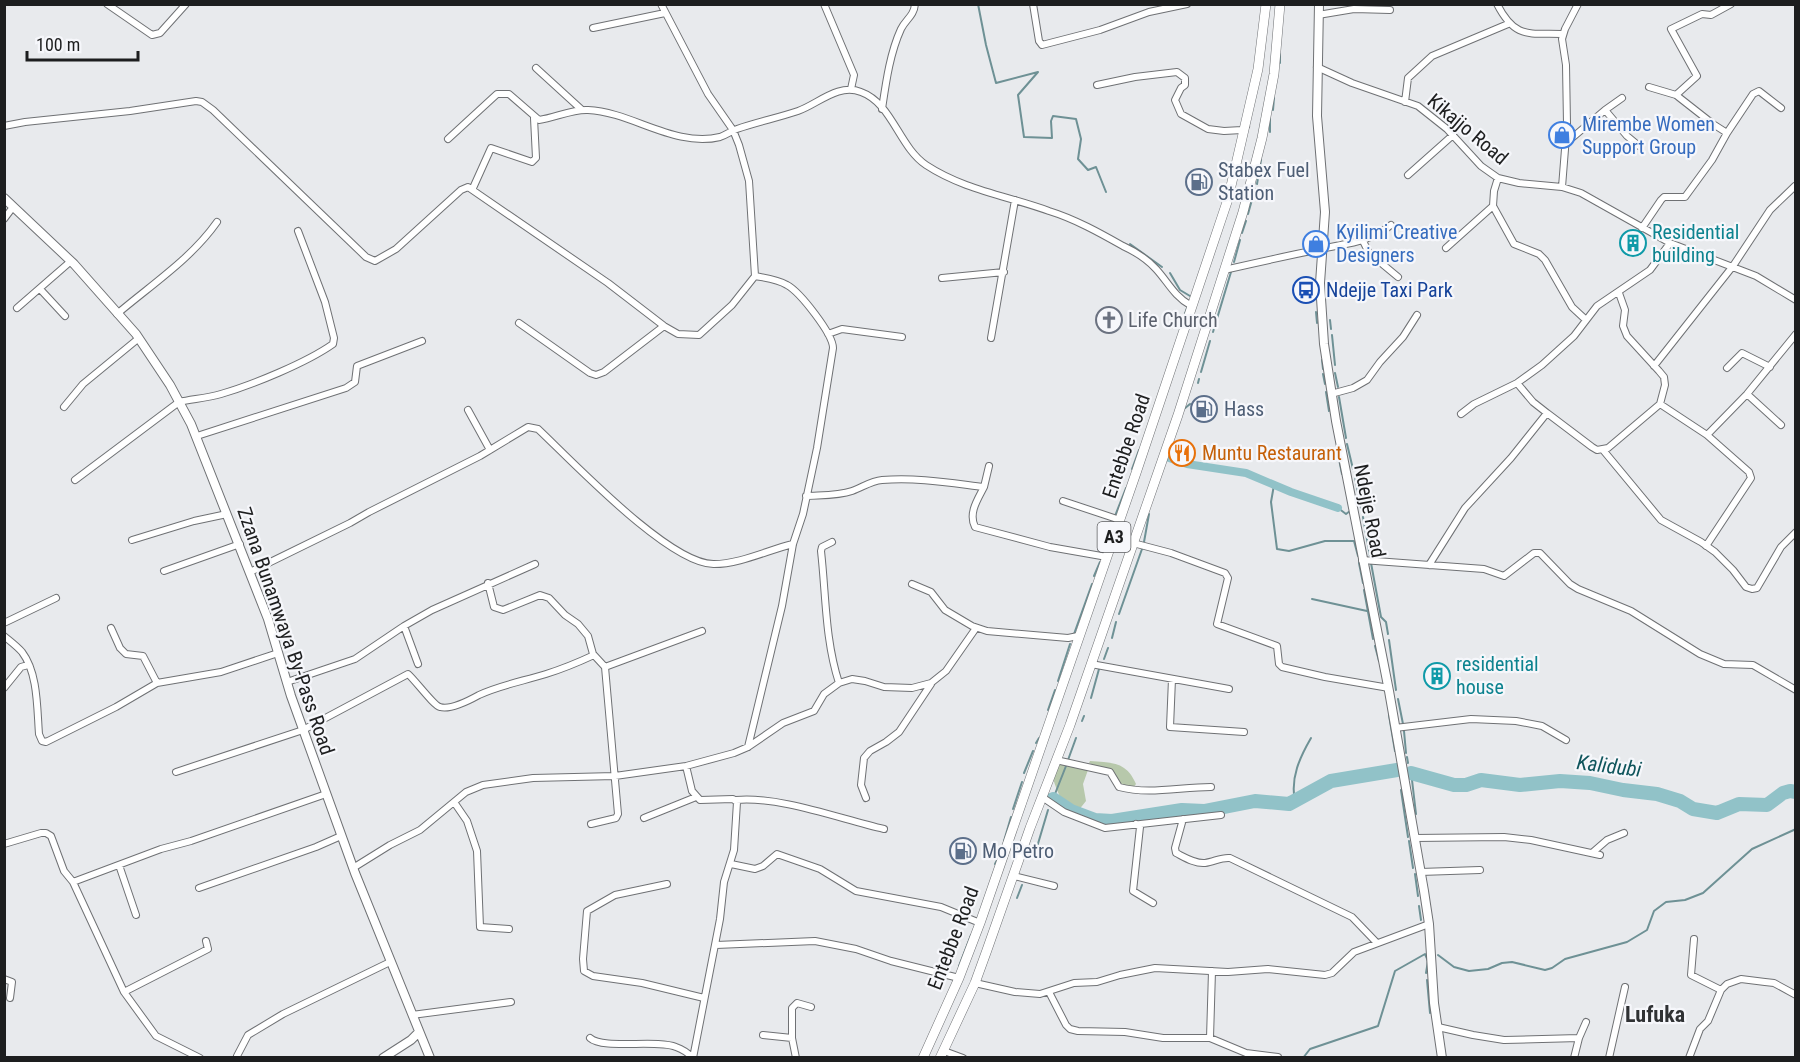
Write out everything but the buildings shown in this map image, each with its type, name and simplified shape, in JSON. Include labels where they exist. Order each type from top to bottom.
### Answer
[{"type":"main road","name":"Entebbe Road","points":[[922,1058],[959,978],[980,923],[1120,520],[1228,199],[1258,69],[1266,4]]},
{"type":"main road","name":"Entebbe Road","points":[[942,1054],[975,983],[1081,692],[1178,415],[1243,212],[1262,138],[1274,75],[1280,4]]},
{"type":"main road","points":[[1063,684],[1081,692]]},
{"type":"street","points":[[107,4],[152,35],[160,33],[186,4]]},
{"type":"street","points":[[4,126],[202,102],[366,257],[375,261],[396,249],[461,190],[468,187],[608,283],[664,327],[678,334],[699,335],[732,305],[755,276],[749,181],[733,130],[708,94],[661,4]]},
{"type":"street","points":[[824,4],[854,75],[851,89]]},
{"type":"street","points":[[882,109],[886,79],[896,45],[902,27],[914,13],[915,4]]},
{"type":"street","points":[[1033,4],[1039,41],[1042,45],[1100,30],[1149,12],[1187,4]]},
{"type":"street","name":"Ndejje Road","points":[[1319,4],[1316,67],[1317,116],[1325,212],[1320,283],[1324,344],[1362,560],[1389,688],[1429,924],[1438,1027]]},
{"type":"street","points":[[1497,4],[1508,24],[1518,31],[1562,34]]},
{"type":"street","points":[[1562,187],[1566,143],[1566,72],[1562,34],[1578,4]]},
{"type":"street","points":[[1676,95],[1697,76],[1671,29],[1702,14],[1711,15],[1731,4]]},
{"type":"street","points":[[1318,15],[1354,9],[1390,10]]},
{"type":"street","points":[[593,28],[665,13]]},
{"type":"street","points":[[1405,102],[1408,78],[1432,56],[1508,24]]},
{"type":"street","name":"Kikajjo Road","points":[[1316,67],[1352,83],[1418,106],[1453,135],[1481,165],[1498,178],[1520,183],[1562,187],[1581,193],[1670,243],[1756,276],[1796,300]]},
{"type":"street","points":[[536,68],[582,110]]},
{"type":"street","points":[[1097,85],[1135,77],[1177,72],[1185,78],[1185,85],[1180,88],[1175,100],[1181,114],[1213,131],[1242,130],[1246,126]]},
{"type":"street","points":[[1649,87],[1676,95],[1727,133]]},
{"type":"street","points":[[448,139],[497,94],[509,94],[534,118],[542,120],[590,110],[629,118],[662,131],[693,138],[722,136],[733,130],[799,111],[823,98],[851,89],[863,92],[875,100],[909,149],[924,164],[961,184],[1061,215],[1125,246],[1151,263],[1177,296],[1190,305],[1192,303]]},
{"type":"street","points":[[1642,228],[1664,197],[1685,197],[1756,92],[1759,91],[1781,108]]},
{"type":"street","points":[[1566,143],[1622,98]]},
{"type":"street","points":[[1605,110],[1627,136],[1639,146]]},
{"type":"street","points":[[472,189],[491,148],[532,162],[536,158],[534,118]]},
{"type":"street","points":[[1408,175],[1453,135]]},
{"type":"street","points":[[1498,178],[1492,206],[1514,244],[1539,254],[1545,260],[1572,307],[1586,320]]},
{"type":"street","points":[[1654,366],[1732,266],[1770,210],[1795,186]]},
{"type":"street","name":"Zzana Bunamwaya By-Pass Road","points":[[4,198],[71,261],[139,338],[170,385],[196,436],[240,544],[353,868],[430,1058]]},
{"type":"street","points":[[991,338],[1016,200]]},
{"type":"street","points":[[1446,248],[1492,206]]},
{"type":"street","points":[[4,219],[13,207]]},
{"type":"street","points":[[117,314],[170,270],[200,242],[217,222]]},
{"type":"street","points":[[1224,270],[1323,248],[1363,242],[1378,235],[1391,225]]},
{"type":"street","points":[[75,480],[179,402],[219,394],[247,384],[317,355],[333,344],[334,338],[325,302],[298,231]]},
{"type":"street","points":[[1363,242],[1369,253],[1398,277]]},
{"type":"street","points":[[1461,414],[1474,404],[1517,383],[1560,351],[1597,306],[1650,270],[1670,243]]},
{"type":"street","points":[[17,308],[71,261]]},
{"type":"street","points":[[942,278],[1004,272]]},
{"type":"street","points":[[748,747],[807,496],[832,359],[833,342],[795,291],[787,285],[755,276]]},
{"type":"street","points":[[40,289],[65,316]]},
{"type":"street","points":[[1603,450],[1660,404],[1665,385],[1664,377],[1626,336],[1623,326],[1625,310],[1619,293]]},
{"type":"street","points":[[1331,394],[1353,388],[1367,380],[1403,337],[1417,315]]},
{"type":"street","points":[[519,323],[596,375],[604,372],[664,327]]},
{"type":"street","points":[[828,334],[842,329],[902,337]]},
{"type":"street","points":[[1707,435],[1747,394],[1796,334]]},
{"type":"street","points":[[64,407],[83,384],[139,338]]},
{"type":"street","points":[[196,436],[346,388],[355,382],[357,366],[422,341]]},
{"type":"street","points":[[1727,368],[1742,353],[1770,367]]},
{"type":"street","points":[[1517,383],[1533,402],[1547,413],[1592,447],[1603,450],[1661,520],[1707,546],[1733,570],[1746,587],[1757,588],[1781,547],[1796,532]]},
{"type":"street","points":[[1747,394],[1781,425]]},
{"type":"street","points":[[1660,404],[1707,435],[1749,472],[1751,478],[1707,546]]},
{"type":"street","points":[[468,410],[490,450]]},
{"type":"street","points":[[1430,565],[1461,513],[1504,466],[1547,413]]},
{"type":"street","points":[[250,572],[350,524],[490,450],[528,427],[538,429],[647,530],[694,561],[714,564],[730,562],[794,544]]},
{"type":"street","points":[[989,466],[984,487],[974,508],[972,522],[975,526],[1050,547],[1107,557]]},
{"type":"street","points":[[807,496],[851,492],[871,482],[890,480],[933,481],[984,487]]},
{"type":"street","points":[[1063,501],[1120,520]]},
{"type":"street","points":[[132,540],[194,521],[227,514]]},
{"type":"street","points":[[832,542],[822,547],[821,551],[828,640],[831,659],[839,683]]},
{"type":"street","points":[[1133,543],[1171,553],[1225,573],[1228,578],[1217,624],[1277,646],[1279,664],[1282,667],[1389,688]]},
{"type":"street","points":[[164,571],[240,544]]},
{"type":"street","points":[[1362,560],[1484,569],[1504,576],[1534,553],[1540,553],[1570,584],[1578,589],[1631,611],[1701,654],[1724,664],[1753,665],[1795,689]]},
{"type":"street","points":[[287,682],[355,659],[432,610],[488,583],[535,564]]},
{"type":"street","points":[[488,583],[494,607],[497,609],[503,610],[540,595],[549,598],[588,636],[594,655],[605,667],[618,816],[591,824]]},
{"type":"street","points":[[912,584],[931,592],[945,610],[976,628],[1068,638],[1078,636]]},
{"type":"street","points":[[4,623],[56,598]]},
{"type":"street","points":[[404,626],[418,664]]},
{"type":"street","points":[[111,628],[120,648],[126,654],[143,656],[156,683]]},
{"type":"street","points":[[866,798],[861,784],[864,758],[870,751],[899,732],[932,683],[946,671],[976,628]]},
{"type":"street","points":[[605,667],[702,631]]},
{"type":"street","points":[[4,636],[22,652],[28,665],[33,678],[39,734],[42,741],[46,742],[116,707],[156,683],[220,672],[279,653]]},
{"type":"street","points":[[176,772],[303,730],[408,674],[436,706],[443,708],[468,702],[480,694],[546,674],[594,655]]},
{"type":"street","points":[[1091,664],[1229,689]]},
{"type":"street","points":[[4,688],[21,668],[28,665]]},
{"type":"street","points":[[353,868],[420,830],[466,792],[483,785],[534,778],[615,776],[686,766],[748,747],[783,723],[814,711],[824,694],[839,683],[852,679],[884,687],[912,688],[932,683]]},
{"type":"street","points":[[1172,679],[1170,726],[1244,732]]},
{"type":"street","points":[[1395,728],[1471,719],[1516,721],[1542,726],[1566,740]]},
{"type":"street","points":[[1056,760],[1110,772],[1119,787],[1127,789],[1158,792],[1168,789],[1211,787]]},
{"type":"street","points":[[686,766],[692,792],[696,797],[705,801],[754,799],[776,802],[884,829]]},
{"type":"street","points":[[73,882],[161,849],[191,841],[326,794]]},
{"type":"street","points":[[644,818],[696,797]]},
{"type":"street","points":[[1042,797],[1064,812],[1105,828],[1221,815]]},
{"type":"street","points":[[590,1038],[602,1043],[675,1046],[693,1058],[716,945],[724,882],[731,864],[737,815],[736,800]]},
{"type":"street","points":[[454,802],[467,821],[477,851],[480,927],[509,929]]},
{"type":"street","points":[[1183,819],[1175,848],[1176,853],[1192,861],[1206,863],[1225,857],[1230,858],[1352,917],[1377,943]]},
{"type":"street","points":[[1136,824],[1140,827],[1133,891],[1153,903]]},
{"type":"street","points":[[4,844],[41,833],[46,833],[51,837],[64,871],[73,882],[124,992],[156,1036],[200,1058]]},
{"type":"street","points":[[1592,853],[1606,840],[1624,833]]},
{"type":"street","points":[[199,888],[322,845],[341,836]]},
{"type":"street","points":[[1414,838],[1504,837],[1531,840],[1600,855]]},
{"type":"street","points":[[731,864],[755,869],[764,866],[777,854],[820,869],[856,891],[941,907],[980,923]]},
{"type":"street","points":[[119,865],[136,915]]},
{"type":"street","points":[[1420,872],[1480,870]]},
{"type":"street","points":[[1014,876],[1054,886]]},
{"type":"street","points":[[667,884],[615,895],[587,911],[584,971],[593,976],[642,983],[704,998]]},
{"type":"street","points":[[975,983],[1015,992],[1040,994],[1074,983],[1097,982],[1155,968],[1212,971],[1278,969],[1325,975],[1332,973],[1354,952],[1429,924]]},
{"type":"street","points":[[1694,939],[1691,975],[1721,990]]},
{"type":"street","points":[[124,992],[208,949],[206,941]]},
{"type":"street","points":[[716,945],[815,941],[856,949],[891,961],[959,978]]},
{"type":"street","points":[[237,1056],[248,1035],[283,1014],[390,962]]},
{"type":"street","points":[[1210,1038],[1212,971]]},
{"type":"street","points":[[4,979],[12,982],[10,998]]},
{"type":"street","points":[[1689,1058],[1695,1038],[1708,1020],[1721,990],[1727,984],[1741,979],[1774,983],[1796,995]]},
{"type":"street","points":[[1609,1058],[1625,987]]},
{"type":"street","points":[[1049,992],[1070,1029],[1094,1033],[1125,1032],[1163,1038],[1210,1038],[1246,1053],[1278,1057]]},
{"type":"street","points":[[412,1015],[511,1002]]},
{"type":"street","points":[[796,1058],[792,1038],[792,1008],[797,1003],[812,1007]]},
{"type":"street","points":[[1574,1058],[1586,1022]]},
{"type":"street","points":[[1442,1058],[1438,1027],[1504,1040],[1579,1038]]},
{"type":"street","points":[[383,1058],[411,1040],[419,1032]]},
{"type":"street","points":[[763,1035],[792,1038]]},
{"type":"street","points":[[942,1054],[963,1058]]},
{"type":"green space","points":[[1061,759],[1088,770],[1083,784],[1086,801],[1078,811],[1064,803],[1053,779]]},
{"type":"green space","points":[[1090,761],[1112,763],[1123,767],[1136,784],[1133,788],[1120,784],[1112,772],[1089,763]]},
{"type":"waterway","points":[[978,4],[996,83],[1038,72],[1018,95],[1024,137],[1052,138],[1053,116],[1076,119],[1081,139],[1078,159],[1088,170],[1096,167],[1106,192]]},
{"type":"waterway","points":[[1280,54],[1280,63]]},
{"type":"waterway","points":[[1273,110],[1274,98]]},
{"type":"waterway","points":[[1270,116],[1270,132]]},
{"type":"waterway","points":[[1257,184],[1261,160]]},
{"type":"waterway","points":[[1248,214],[1255,189]]},
{"type":"waterway","points":[[1242,233],[1246,221]]},
{"type":"waterway","points":[[1234,262],[1240,240]]},
{"type":"waterway","points":[[1130,244],[1162,267]]},
{"type":"waterway","points":[[1213,332],[1231,272]]},
{"type":"waterway","points":[[1170,273],[1180,290],[1190,296]]},
{"type":"waterway","points":[[1182,322],[1187,308]]},
{"type":"waterway","points":[[1316,312],[1317,323]]},
{"type":"waterway","points":[[1330,320],[1331,329]]},
{"type":"waterway","points":[[1332,335],[1335,365]]},
{"type":"waterway","points":[[1201,372],[1210,341]]},
{"type":"waterway","points":[[1322,360],[1323,369]]},
{"type":"waterway","points":[[1335,373],[1338,387]]},
{"type":"waterway","points":[[1323,374],[1325,384]]},
{"type":"waterway","points":[[1198,383],[1199,379]]},
{"type":"waterway","points":[[1326,392],[1329,411]]},
{"type":"waterway","points":[[1339,397],[1346,438]]},
{"type":"waterway","points":[[1184,409],[1190,404]]},
{"type":"waterway","points":[[1347,444],[1353,469]]},
{"type":"waterway","points":[[1132,469],[1139,450]]},
{"type":"waterway","points":[[1166,457],[1187,464],[1246,473],[1338,508]]},
{"type":"waterway","points":[[1339,459],[1342,474]]},
{"type":"waterway","points":[[1355,477],[1361,508]]},
{"type":"waterway","points":[[1274,485],[1271,502],[1277,549],[1289,551],[1325,541],[1354,541],[1358,556]]},
{"type":"waterway","points":[[1115,516],[1126,488]]},
{"type":"waterway","points":[[1338,508],[1346,514],[1350,511]]},
{"type":"waterway","points":[[1144,542],[1149,514]]},
{"type":"waterway","points":[[1363,517],[1370,556]]},
{"type":"waterway","points":[[1102,553],[1111,524]]},
{"type":"waterway","points":[[1119,614],[1142,549]]},
{"type":"waterway","points":[[1094,576],[1100,562]]},
{"type":"waterway","points":[[1359,563],[1363,583]]},
{"type":"waterway","points":[[1371,563],[1381,617],[1386,622],[1388,634]]},
{"type":"waterway","points":[[1074,634],[1092,584]]},
{"type":"waterway","points":[[1364,590],[1373,639]]},
{"type":"waterway","points":[[1312,599],[1367,611]]},
{"type":"waterway","points":[[1112,638],[1116,622]]},
{"type":"waterway","points":[[1389,640],[1396,690]]},
{"type":"waterway","points":[[1058,681],[1070,644]]},
{"type":"waterway","points":[[1375,646],[1379,661]]},
{"type":"waterway","points":[[1104,659],[1108,648]]},
{"type":"waterway","points":[[1091,698],[1099,669]]},
{"type":"waterway","points":[[1048,710],[1055,690]]},
{"type":"waterway","points":[[1398,699],[1403,724]]},
{"type":"waterway","points":[[1389,715],[1395,751]]},
{"type":"waterway","points":[[1082,721],[1084,716]]},
{"type":"waterway","points":[[1404,731],[1406,753]]},
{"type":"waterway","points":[[1036,743],[1039,738]]},
{"type":"waterway","points":[[1068,760],[1076,738]]},
{"type":"waterway","points":[[1295,801],[1295,776],[1311,738]]},
{"type":"waterway","points":[[1024,773],[1033,751]]},
{"type":"waterway","points":[[1407,757],[1408,763]]},
{"type":"waterway","points":[[1397,764],[1397,770]]},
{"type":"waterway","points":[[1053,799],[1066,766]]},
{"type":"waterway","points":[[1053,799],[1071,811],[1095,820],[1112,821],[1182,810],[1204,811],[1255,801],[1289,804],[1331,781],[1397,770]]},
{"type":"waterway","name":"Kalidubi","points":[[1411,773],[1454,785],[1466,785],[1481,780],[1520,785],[1560,781],[1590,783],[1657,794],[1680,801],[1693,809],[1717,813],[1739,804],[1767,805],[1783,793],[1796,792]]},
{"type":"waterway","points":[[1412,780],[1416,814]]},
{"type":"waterway","points":[[1013,809],[1022,782]]},
{"type":"waterway","points":[[1401,790],[1408,837]]},
{"type":"waterway","points":[[1037,847],[1048,810]]},
{"type":"waterway","points":[[1004,841],[1011,817]]},
{"type":"waterway","points":[[1438,955],[1454,967],[1469,971],[1488,969],[1502,963],[1512,962],[1545,970],[1565,959],[1627,942],[1647,930],[1654,911],[1666,902],[1685,900],[1703,893],[1752,849],[1796,829]]},
{"type":"waterway","points":[[1409,841],[1413,868]]},
{"type":"waterway","points":[[995,864],[998,858]]},
{"type":"waterway","points":[[1415,874],[1418,896]]},
{"type":"waterway","points":[[1017,898],[1022,885]]},
{"type":"waterway","points":[[1419,906],[1421,920]]},
{"type":"waterway","points":[[959,966],[971,935]]},
{"type":"waterway","points":[[1303,1058],[1310,1049],[1378,1026],[1395,971],[1425,954],[1428,961],[1426,973]]},
{"type":"waterway","points":[[1427,980],[1430,1013]]},
{"type":"place","name":"Mirembe Women Support Group","points":[[1562,135]]},
{"type":"place","name":"Stabex Fuel Station","points":[[1199,182]]},
{"type":"place","name":"Residential building","points":[[1633,243]]},
{"type":"place","name":"Kyilimi Creative Designers","points":[[1316,244]]},
{"type":"place","name":"Ndejje Taxi Park","points":[[1306,290]]},
{"type":"place","name":"Life Church","points":[[1109,320]]},
{"type":"place","name":"Hass","points":[[1204,409]]},
{"type":"place","name":"Muntu Restaurant","points":[[1182,453]]},
{"type":"place","name":"residential house","points":[[1437,676]]},
{"type":"place","name":"Mo Petro","points":[[963,851]]},
{"type":"district","name":"Lufuka","points":[[1655,1014]]}]
